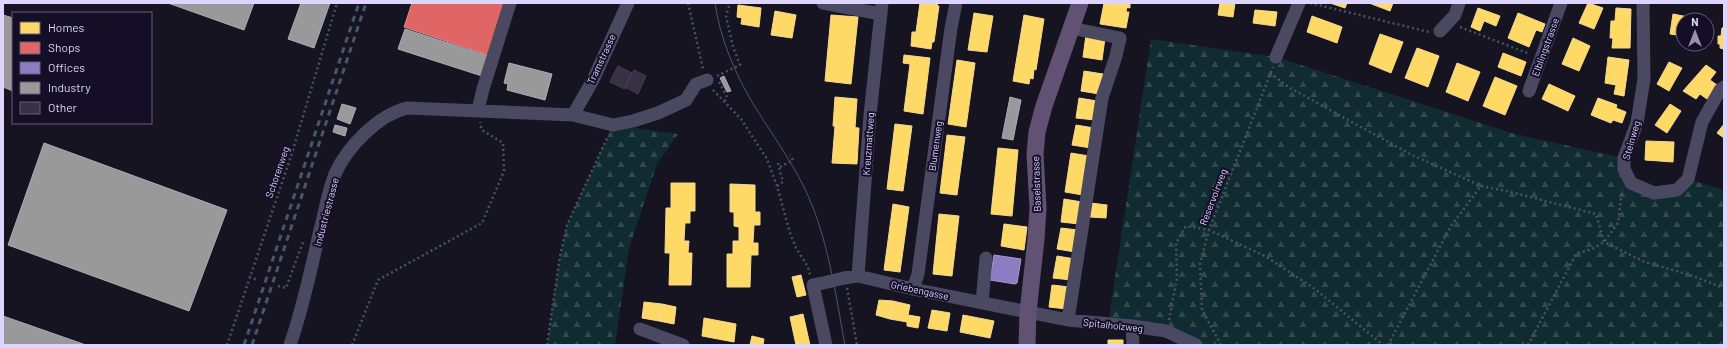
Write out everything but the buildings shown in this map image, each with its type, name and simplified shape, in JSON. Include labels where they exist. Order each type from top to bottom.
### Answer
[{"type":"main road","name":"Baselstrasse","points":[[1027,345],[1028,312],[1038,208],[1035,154],[1037,132],[1044,106],[1080,3]]},
{"type":"street","points":[[478,110],[483,89],[510,3]]},
{"type":"street","name":"Tramstrasse","points":[[573,115],[593,80],[628,3]]},
{"type":"street","name":"Kreuzmattweg","points":[[823,3],[881,8],[870,115],[858,276]]},
{"type":"street","name":"Blumenweg","points":[[913,289],[918,274],[951,28],[956,3]]},
{"type":"street","points":[[1276,58],[1299,3]]},
{"type":"street","points":[[1444,26],[1455,15],[1459,3]]},
{"type":"street","name":"Elblingstrasse","points":[[1529,91],[1560,3]]},
{"type":"street","name":"Steinweg","points":[[1643,3],[1644,79],[1637,123],[1624,158],[1624,169],[1631,183],[1654,194],[1677,190],[1688,179],[1702,122],[1720,90],[1724,87]]},
{"type":"street","points":[[1068,320],[1102,98],[1116,56],[1120,38],[1071,28]]},
{"type":"street","points":[[573,115],[613,125],[633,121],[658,113],[686,100],[696,84],[713,78]]},
{"type":"street","name":"Industriestrasse","points":[[290,345],[300,318],[335,175],[352,148],[380,120],[395,111],[407,108],[573,115]]},
{"type":"street","points":[[982,303],[986,258]]},
{"type":"street","name":"Griebengasse","points":[[816,285],[858,276],[913,289],[1028,312]]},
{"type":"street","points":[[816,285],[826,345]]},
{"type":"street","name":"Spitalholzweg","points":[[1028,312],[1068,320],[1166,331],[1196,345]]},
{"type":"street","points":[[1132,326],[1133,345]]},
{"type":"street","points":[[640,329],[683,345]]},
{"type":"path","name":"Schorenweg","points":[[227,345],[292,152],[337,3]]},
{"type":"path","points":[[688,3],[699,54],[713,78],[727,97],[724,102]]},
{"type":"path","points":[[713,78],[740,65],[733,47],[726,16],[730,3]]},
{"type":"path","points":[[1309,3],[1426,33],[1444,26],[1541,58]]},
{"type":"path","name":"Reservoirweg","points":[[1221,345],[1202,310],[1200,264],[1209,230],[1276,58]]},
{"type":"path","points":[[1270,73],[1290,88],[1412,155],[1481,186],[1511,192],[1596,214],[1604,242],[1645,262],[1690,275],[1724,288]]},
{"type":"path","points":[[713,78],[715,94],[741,119],[766,159],[777,186],[790,233],[796,248],[808,267],[816,285]]},
{"type":"path","points":[[352,345],[378,280],[482,222],[504,170],[503,143],[482,130],[478,110]]},
{"type":"path","points":[[547,345],[560,256],[568,226],[613,125]]},
{"type":"path","points":[[780,167],[793,160],[790,156]]},
{"type":"path","points":[[777,186],[784,182],[778,163]]},
{"type":"path","points":[[1388,345],[1451,226],[1481,186]]},
{"type":"path","points":[[1528,345],[1576,254],[1592,249],[1604,242],[1618,222],[1622,191]]},
{"type":"path","points":[[1166,331],[1177,278],[1176,243],[1186,226],[1209,230],[1265,256],[1315,289],[1383,345]]},
{"type":"path","points":[[278,286],[286,288],[305,236]]},
{"type":"path","points":[[857,345],[847,288],[858,276]]},
{"type":"path","points":[[249,277],[258,280]]},
{"type":"green space","points":[[1151,39],[1276,57],[1515,134],[1624,158],[1624,169],[1654,193],[1688,179],[1724,190],[1724,345],[1202,345],[1109,318]]},
{"type":"green space","points":[[613,125],[678,134],[657,164],[629,248],[615,345],[547,345],[560,256],[567,225]]},
{"type":"tram line","points":[[715,3],[724,42],[739,78],[752,102],[792,165],[812,206],[830,264],[845,345]]},
{"type":"railway","points":[[244,345],[359,3]]},
{"type":"railway","points":[[252,345],[366,3]]}]
